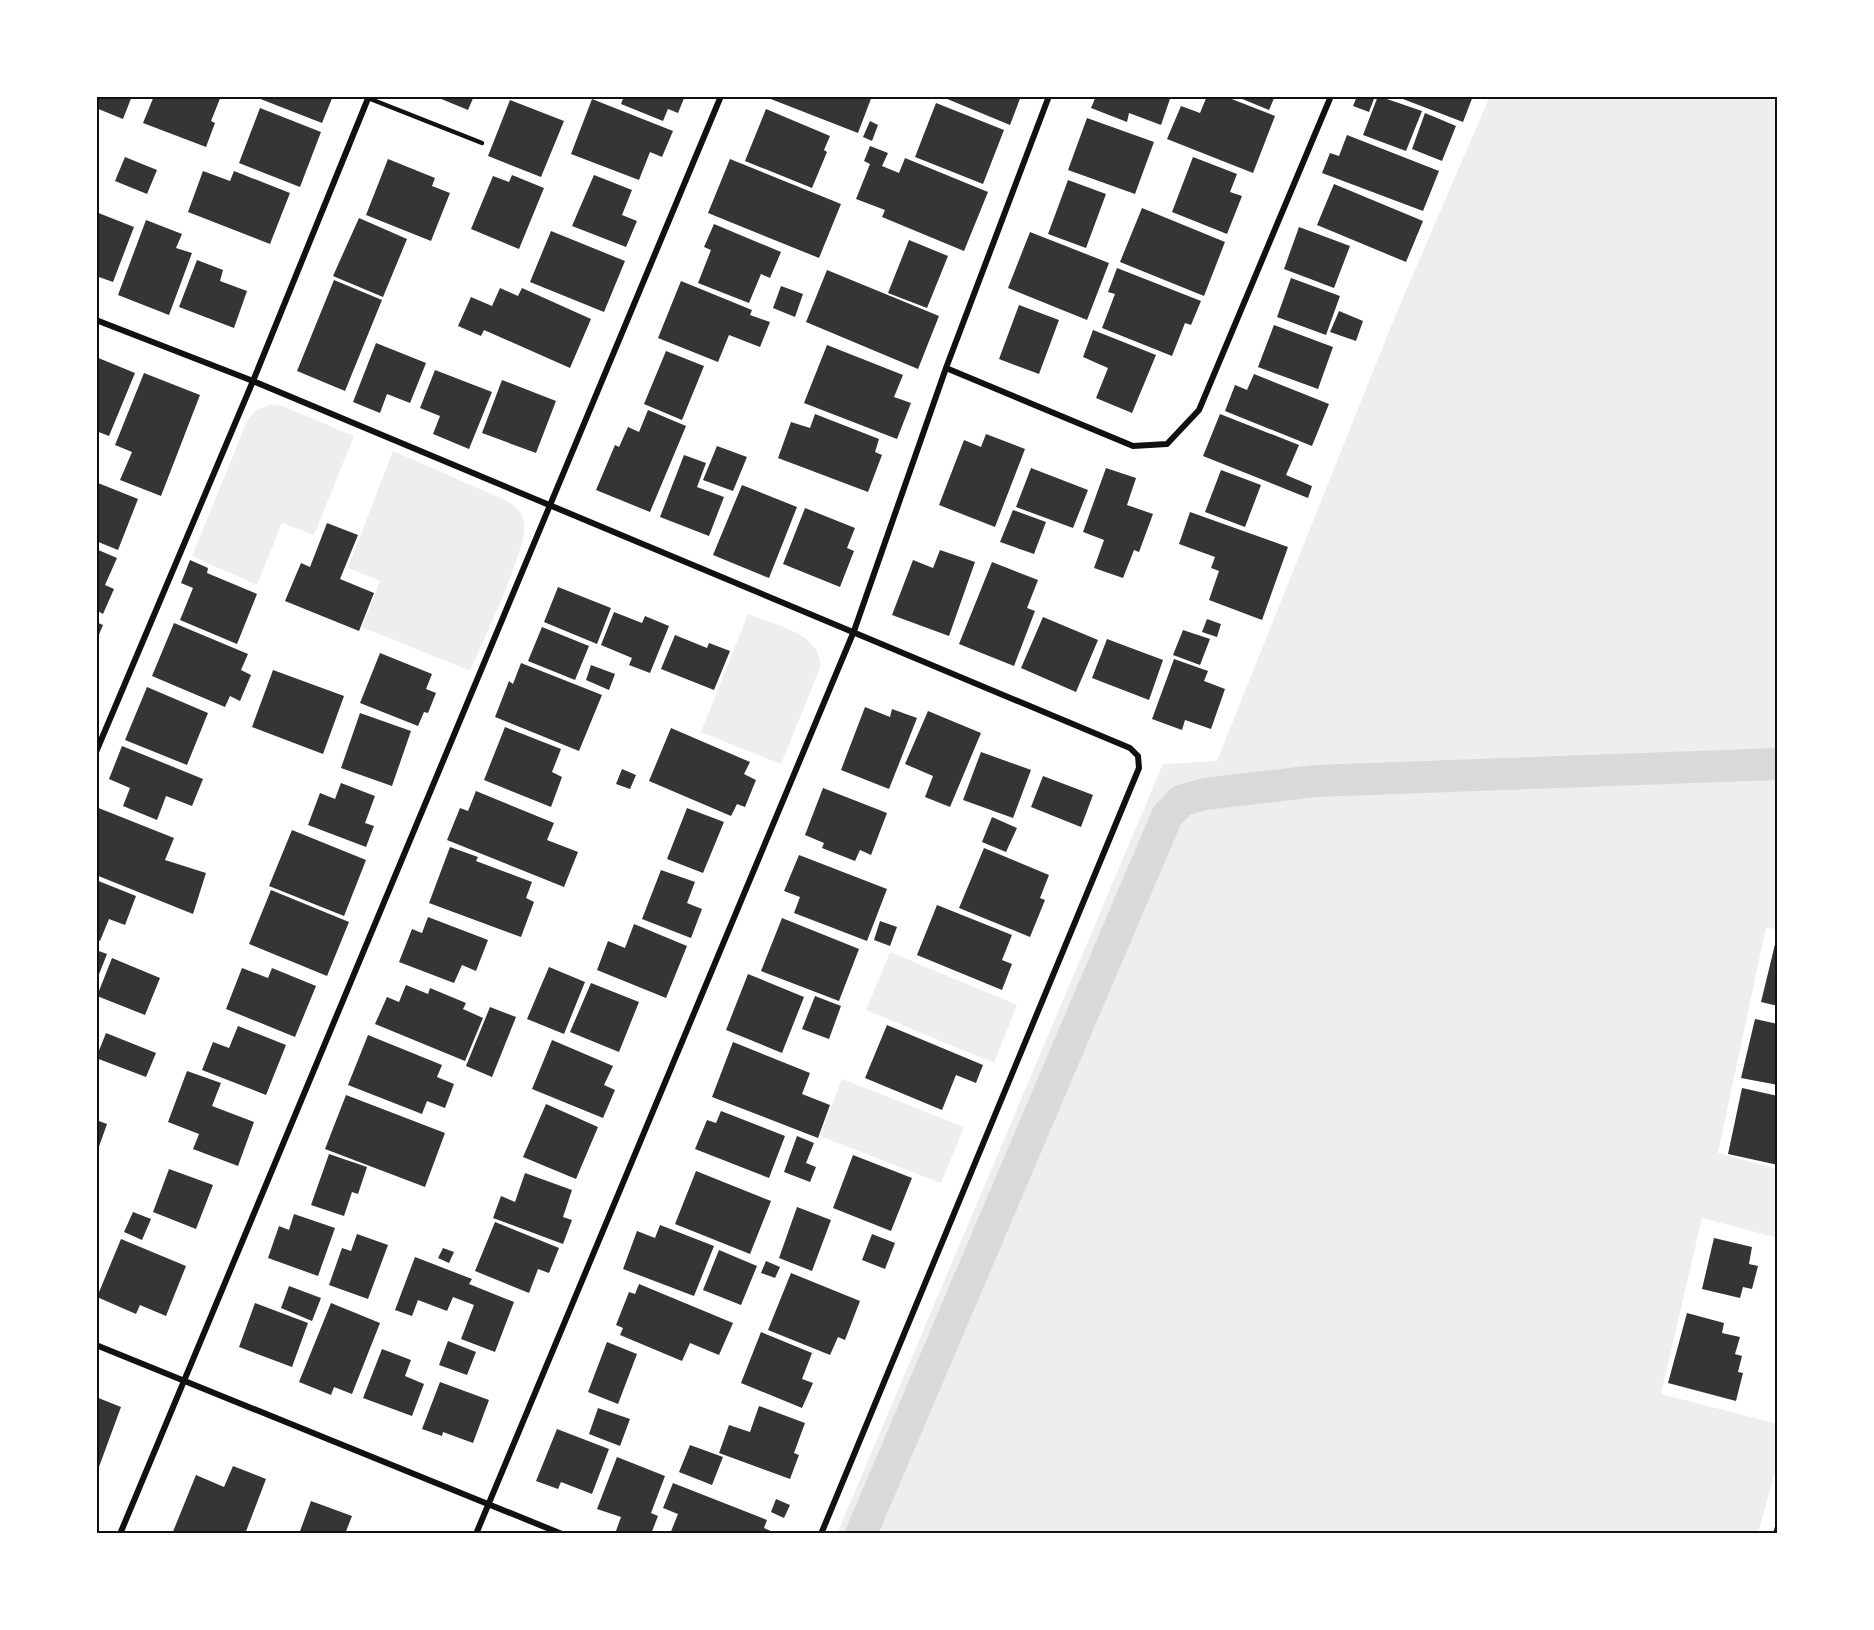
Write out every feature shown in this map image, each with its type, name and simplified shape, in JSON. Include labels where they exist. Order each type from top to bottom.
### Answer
[{"type":"street","points":[[120,1534],[721,96]]},
{"type":"street","points":[[476,1534],[854,631],[946,368],[1049,96]]},
{"type":"street","points":[[946,368],[1133,446],[1167,444],[1198,410],[1331,96]]},
{"type":"street","points":[[96,752],[253,381],[369,97]]},
{"type":"street","points":[[96,320],[253,381],[854,631],[1130,748],[1138,756],[1139,768],[821,1534]]},
{"type":"street","points":[[96,1345],[562,1534]]},
{"type":"street","points":[[1776,1534],[1778,1527]]},
{"type":"lane","points":[[369,97],[482,143]]},
{"type":"shaded area","points":[[1490,96],[1778,96],[1778,930],[1766,927],[1718,1153],[1778,1169],[1778,1238],[1702,1218],[1661,1394],[1778,1424],[1778,1460],[1758,1534],[837,1534],[1163,764],[1217,761],[1396,314]]},
{"type":"shaded area","points":[[270,405],[282,406],[354,436],[314,535],[282,523],[257,585],[192,556],[248,419],[257,409]]},
{"type":"shaded area","points":[[393,451],[503,499],[516,508],[523,518],[524,534],[512,572],[470,671],[362,627],[380,581],[348,568]]},
{"type":"shaded area","points":[[748,614],[795,632],[814,646],[819,656],[820,668],[781,764],[701,732]]},
{"type":"shaded area","points":[[890,952],[1017,1005],[994,1063],[866,1010]]},
{"type":"shaded area","points":[[842,1079],[964,1127],[941,1183],[820,1136]]},
{"type":"building","points":[[96,96],[132,96],[123,119],[96,108]]},
{"type":"building","points":[[154,96],[221,96],[211,121],[215,123],[206,147],[143,123]]},
{"type":"building","points":[[253,96],[333,96],[322,123]]},
{"type":"building","points":[[434,96],[474,96],[468,110]]},
{"type":"building","points":[[624,96],[685,96],[678,113],[668,109],[663,121],[621,104]]},
{"type":"building","points":[[763,96],[872,96],[858,133]]},
{"type":"building","points":[[940,96],[1021,96],[1010,125]]},
{"type":"building","points":[[1096,96],[1171,96],[1161,125],[1129,113],[1127,122],[1091,108]]},
{"type":"building","points":[[1207,96],[1224,96],[1275,116],[1253,173],[1167,139],[1181,106],[1200,113]]},
{"type":"building","points":[[1235,96],[1275,96],[1269,110]]},
{"type":"building","points":[[1357,96],[1375,96],[1369,112],[1353,106]]},
{"type":"building","points":[[1378,96],[1422,111],[1406,151],[1363,135]]},
{"type":"building","points":[[1395,96],[1473,96],[1463,122]]},
{"type":"building","points":[[592,99],[673,131],[662,157],[650,152],[639,180],[571,154]]},
{"type":"building","points":[[510,100],[564,121],[541,177],[488,156]]},
{"type":"building","points":[[936,103],[1004,130],[983,184],[915,157]]},
{"type":"building","points":[[260,108],[321,132],[300,187],[239,163]]},
{"type":"building","points":[[766,109],[830,136],[824,150],[827,152],[812,188],[745,161]]},
{"type":"building","points":[[1425,113],[1456,126],[1442,161],[1412,149]]},
{"type":"building","points":[[1087,118],[1154,142],[1135,194],[1068,170]]},
{"type":"building","points":[[870,121],[878,125],[872,141],[863,137]]},
{"type":"building","points":[[1347,135],[1439,171],[1423,211],[1322,173],[1330,153],[1339,156]]},
{"type":"building","points":[[870,146],[888,153],[882,166],[899,173],[905,158],[988,192],[964,251],[882,217],[885,210],[856,199],[870,164],[864,161]]},
{"type":"building","points":[[125,157],[157,170],[147,194],[115,181]]},
{"type":"building","points":[[1193,157],[1237,174],[1230,192],[1242,196],[1227,234],[1172,212]]},
{"type":"building","points":[[388,159],[435,178],[432,186],[450,193],[431,241],[366,215]]},
{"type":"building","points":[[730,159],[841,204],[819,258],[708,213]]},
{"type":"building","points":[[203,171],[230,181],[234,171],[290,193],[270,244],[188,212]]},
{"type":"building","points":[[512,175],[544,188],[519,249],[471,229],[493,176],[509,182]]},
{"type":"building","points":[[594,175],[632,190],[622,215],[637,221],[626,247],[572,226]]},
{"type":"building","points":[[1068,180],[1106,194],[1086,248],[1048,234]]},
{"type":"building","points":[[1334,184],[1423,221],[1406,262],[1317,225]]},
{"type":"building","points":[[1142,208],[1225,242],[1204,296],[1120,262]]},
{"type":"building","points":[[96,212],[134,227],[113,282],[96,276]]},
{"type":"building","points":[[359,218],[407,239],[383,297],[333,276]]},
{"type":"building","points":[[146,220],[182,234],[176,248],[192,253],[169,315],[118,295]]},
{"type":"building","points":[[714,224],[781,252],[770,278],[761,274],[749,303],[698,283],[711,250],[704,247]]},
{"type":"building","points":[[1299,227],[1350,246],[1334,288],[1284,269]]},
{"type":"building","points":[[551,231],[625,261],[604,312],[530,282]]},
{"type":"building","points":[[1030,232],[1109,263],[1087,320],[1008,288]]},
{"type":"building","points":[[909,240],[948,256],[927,308],[888,293]]},
{"type":"building","points":[[197,260],[223,270],[220,281],[247,291],[234,328],[179,307]]},
{"type":"building","points":[[1117,268],[1201,301],[1191,325],[1185,323],[1172,356],[1102,328],[1115,294],[1108,292]]},
{"type":"building","points":[[827,270],[939,316],[918,369],[806,322]]},
{"type":"building","points":[[1291,278],[1340,296],[1326,335],[1277,317]]},
{"type":"building","points":[[334,280],[382,300],[345,391],[297,371]]},
{"type":"building","points":[[681,281],[752,310],[750,315],[770,322],[760,347],[729,335],[718,362],[658,338]]},
{"type":"building","points":[[781,286],[803,294],[795,317],[773,308]]},
{"type":"building","points":[[500,288],[518,296],[522,288],[591,319],[570,368],[484,330],[481,336],[458,326],[471,297],[492,306]]},
{"type":"building","points":[[1019,305],[1059,320],[1039,374],[999,359]]},
{"type":"building","points":[[1339,311],[1363,321],[1356,341],[1330,332]]},
{"type":"building","points":[[1274,325],[1333,347],[1318,389],[1258,367]]},
{"type":"building","points":[[1093,330],[1156,355],[1132,413],[1096,398],[1108,368],[1083,357]]},
{"type":"building","points":[[376,343],[426,363],[410,403],[387,394],[380,413],[353,402]]},
{"type":"building","points":[[827,345],[903,375],[894,397],[911,403],[897,439],[804,403]]},
{"type":"building","points":[[666,351],[704,366],[682,420],[644,404]]},
{"type":"building","points":[[96,357],[135,373],[109,436],[96,431]]},
{"type":"building","points":[[435,370],[492,392],[469,449],[433,434],[440,416],[420,408]]},
{"type":"building","points":[[144,373],[200,395],[161,496],[120,480],[132,452],[115,445]]},
{"type":"building","points":[[1254,374],[1329,404],[1312,446],[1225,411],[1235,385],[1247,390]]},
{"type":"building","points":[[502,380],[556,401],[536,453],[482,433]]},
{"type":"building","points":[[648,410],[686,426],[650,512],[596,490],[615,445],[619,447],[628,427],[639,432]]},
{"type":"building","points":[[815,414],[879,439],[875,452],[882,455],[868,492],[778,458],[791,422],[810,428]]},
{"type":"building","points":[[1220,414],[1299,445],[1286,475],[1312,486],[1308,498],[1203,456]]},
{"type":"building","points":[[986,434],[1025,449],[995,527],[939,505],[964,440],[981,447]]},
{"type":"building","points":[[717,446],[747,457],[733,491],[703,480]]},
{"type":"building","points":[[684,455],[706,463],[697,487],[724,497],[709,536],[660,517]]},
{"type":"building","points":[[1031,468],[1088,490],[1073,528],[1016,507]]},
{"type":"building","points":[[1106,468],[1136,478],[1127,505],[1153,514],[1139,552],[1134,550],[1123,578],[1094,568],[1104,540],[1083,532]]},
{"type":"building","points":[[1221,470],[1261,485],[1245,527],[1205,512]]},
{"type":"building","points":[[98,483],[138,499],[118,550],[96,541]]},
{"type":"building","points":[[742,485],[797,507],[769,578],[713,555]]},
{"type":"building","points":[[805,508],[855,528],[847,548],[854,551],[840,587],[783,564]]},
{"type":"building","points":[[1013,510],[1046,522],[1034,554],[1000,542]]},
{"type":"building","points":[[1190,512],[1288,547],[1262,620],[1209,600],[1219,571],[1211,568],[1215,557],[1179,544]]},
{"type":"building","points":[[327,523],[358,535],[340,579],[374,593],[359,631],[285,601],[301,563],[310,567]]},
{"type":"building","points":[[96,549],[117,558],[105,585],[114,589],[103,614],[96,610]]},
{"type":"building","points":[[940,550],[975,562],[949,636],[892,615],[913,560],[933,568]]},
{"type":"building","points":[[190,560],[208,568],[207,573],[257,594],[237,644],[180,620],[193,588],[181,583]]},
{"type":"building","points":[[992,562],[1038,580],[1027,608],[1035,611],[1014,666],[959,644]]},
{"type":"building","points":[[558,587],[611,608],[597,644],[544,622]]},
{"type":"building","points":[[614,612],[642,623],[645,616],[669,626],[650,673],[629,665],[632,658],[601,645]]},
{"type":"building","points":[[1043,617],[1098,640],[1076,692],[1021,668]]},
{"type":"building","points":[[1207,619],[1221,624],[1217,637],[1202,632]]},
{"type":"building","points":[[96,622],[103,625],[96,642]]},
{"type":"building","points":[[174,623],[248,654],[241,670],[251,675],[240,701],[230,696],[225,707],[152,676]]},
{"type":"building","points":[[542,627],[589,646],[575,680],[528,661]]},
{"type":"building","points":[[1183,630],[1210,639],[1200,665],[1173,655]]},
{"type":"building","points":[[675,635],[707,648],[709,643],[730,651],[714,690],[661,669]]},
{"type":"building","points":[[1107,639],[1163,660],[1149,700],[1092,678]]},
{"type":"building","points":[[380,653],[432,674],[426,689],[436,693],[428,713],[424,712],[418,726],[360,703]]},
{"type":"building","points":[[1174,659],[1208,671],[1204,681],[1225,689],[1211,729],[1185,720],[1182,730],[1152,719]]},
{"type":"building","points":[[521,663],[602,695],[579,751],[495,717],[509,681],[513,684]]},
{"type":"building","points":[[591,665],[615,674],[609,690],[586,680]]},
{"type":"building","points":[[273,670],[344,696],[323,754],[252,727]]},
{"type":"building","points":[[147,687],[208,713],[187,765],[125,740]]},
{"type":"building","points":[[865,707],[890,717],[892,709],[917,718],[889,789],[841,770]]},
{"type":"building","points":[[928,711],[981,733],[950,807],[925,797],[933,776],[905,764]]},
{"type":"building","points":[[360,713],[411,731],[392,786],[341,768]]},
{"type":"building","points":[[505,727],[561,749],[552,772],[562,777],[551,807],[484,780]]},
{"type":"building","points":[[671,728],[750,762],[744,774],[756,780],[745,807],[737,804],[731,816],[649,781]]},
{"type":"building","points":[[122,746],[203,779],[192,806],[166,796],[157,820],[123,806],[130,788],[109,779]]},
{"type":"building","points":[[981,752],[1031,770],[1013,818],[963,800]]},
{"type":"building","points":[[622,769],[636,775],[630,789],[616,784]]},
{"type":"building","points":[[1043,776],[1093,795],[1081,827],[1031,807]]},
{"type":"building","points":[[341,783],[375,796],[365,823],[374,826],[366,847],[308,825],[320,793],[335,799]]},
{"type":"building","points":[[823,788],[887,813],[871,855],[860,850],[855,861],[822,848],[824,843],[805,835]]},
{"type":"building","points":[[476,791],[554,823],[547,840],[578,852],[564,887],[447,840],[460,808],[468,811]]},
{"type":"building","points":[[96,807],[174,838],[165,860],[206,873],[193,914],[96,875]]},
{"type":"building","points":[[687,808],[724,822],[703,873],[667,859]]},
{"type":"building","points":[[992,817],[1017,828],[1006,852],[982,842]]},
{"type":"building","points":[[292,830],[366,860],[344,916],[269,886]]},
{"type":"building","points":[[450,847],[478,857],[476,861],[532,882],[526,898],[534,902],[521,937],[429,903]]},
{"type":"building","points":[[984,848],[1049,875],[1040,898],[1045,900],[1030,937],[959,908]]},
{"type":"building","points":[[799,855],[887,889],[867,941],[794,913],[800,897],[784,891]]},
{"type":"building","points":[[661,870],[695,882],[687,903],[702,909],[691,938],[642,919]]},
{"type":"building","points":[[96,880],[136,896],[125,925],[109,919],[100,941],[96,939]]},
{"type":"building","points":[[271,890],[349,922],[327,976],[249,944]]},
{"type":"building","points":[[937,905],[1012,935],[1002,960],[1012,964],[1002,990],[917,955]]},
{"type":"building","points":[[428,917],[488,940],[476,971],[462,965],[454,983],[399,962],[412,929],[422,933]]},
{"type":"building","points":[[782,918],[859,949],[839,1001],[761,971]]},
{"type":"building","points":[[880,921],[897,927],[890,946],[874,940]]},
{"type":"building","points":[[634,924],[687,946],[666,998],[597,970],[608,941],[625,948]]},
{"type":"building","points":[[1778,936],[1778,1006],[1761,1002]]},
{"type":"building","points":[[96,950],[107,954],[96,982]]},
{"type":"building","points":[[112,958],[160,978],[145,1015],[97,996]]},
{"type":"building","points":[[549,967],[585,982],[564,1034],[527,1019]]},
{"type":"building","points":[[242,968],[268,978],[272,968],[316,986],[295,1037],[226,1009]]},
{"type":"building","points":[[748,974],[804,997],[782,1053],[726,1030]]},
{"type":"building","points":[[591,983],[639,1002],[619,1052],[570,1032]]},
{"type":"building","points":[[406,985],[428,994],[430,988],[466,1003],[463,1009],[483,1018],[465,1061],[375,1024],[387,997],[399,1002]]},
{"type":"building","points":[[815,996],[841,1006],[829,1039],[802,1029]]},
{"type":"building","points":[[490,1007],[516,1017],[492,1077],[466,1066]]},
{"type":"building","points":[[1755,1019],[1778,1024],[1778,1085],[1741,1078]]},
{"type":"building","points":[[887,1025],[983,1065],[976,1083],[956,1075],[942,1110],[865,1078]]},
{"type":"building","points":[[238,1026],[286,1045],[266,1095],[202,1070],[213,1042],[229,1048]]},
{"type":"building","points":[[106,1033],[156,1053],[146,1077],[96,1058]]},
{"type":"building","points":[[368,1035],[442,1065],[437,1077],[454,1084],[445,1108],[427,1101],[422,1114],[348,1085]]},
{"type":"building","points":[[552,1040],[613,1066],[604,1085],[615,1090],[603,1118],[532,1089]]},
{"type":"building","points":[[733,1042],[810,1073],[802,1094],[830,1105],[818,1138],[712,1097]]},
{"type":"building","points":[[187,1071],[221,1083],[212,1106],[254,1122],[238,1166],[193,1149],[199,1134],[168,1122]]},
{"type":"building","points":[[1742,1088],[1778,1096],[1778,1165],[1728,1154]]},
{"type":"building","points":[[346,1095],[445,1133],[425,1187],[325,1149]]},
{"type":"building","points":[[546,1104],[598,1127],[576,1179],[523,1157]]},
{"type":"building","points":[[721,1111],[785,1136],[769,1178],[695,1149],[707,1120],[716,1123]]},
{"type":"building","points":[[96,1120],[107,1124],[96,1155]]},
{"type":"building","points":[[797,1136],[814,1143],[806,1163],[816,1167],[810,1182],[784,1172]]},
{"type":"building","points":[[329,1154],[367,1167],[358,1194],[352,1192],[344,1216],[311,1205]]},
{"type":"building","points":[[853,1155],[912,1178],[891,1231],[833,1208]]},
{"type":"building","points":[[169,1169],[213,1185],[196,1229],[153,1212]]},
{"type":"building","points":[[696,1171],[771,1201],[750,1254],[675,1224]]},
{"type":"building","points":[[525,1173],[572,1190],[563,1217],[572,1220],[563,1244],[493,1218],[501,1196],[515,1202]]},
{"type":"building","points":[[797,1207],[831,1220],[812,1271],[779,1258]]},
{"type":"building","points":[[133,1212],[151,1219],[142,1240],[124,1232]]},
{"type":"building","points":[[294,1214],[335,1228],[318,1276],[268,1258],[279,1226],[289,1230]]},
{"type":"building","points":[[495,1222],[559,1248],[549,1273],[538,1269],[529,1293],[475,1271]]},
{"type":"building","points":[[660,1225],[714,1246],[694,1296],[623,1269],[637,1231],[655,1238]]},
{"type":"building","points":[[357,1234],[388,1245],[368,1299],[329,1285],[342,1248],[351,1251]]},
{"type":"building","points":[[872,1234],[895,1243],[885,1269],[862,1260]]},
{"type":"building","points":[[1714,1238],[1752,1247],[1749,1264],[1758,1266],[1752,1289],[1743,1287],[1740,1298],[1702,1289]]},
{"type":"building","points":[[121,1239],[186,1266],[166,1316],[140,1305],[136,1314],[97,1297]]},
{"type":"building","points":[[443,1248],[454,1252],[449,1263],[438,1258]]},
{"type":"building","points":[[719,1250],[757,1266],[741,1305],[703,1290]]},
{"type":"building","points":[[415,1257],[472,1279],[469,1284],[514,1302],[495,1352],[461,1339],[474,1305],[453,1297],[447,1311],[418,1300],[412,1316],[395,1310]]},
{"type":"building","points":[[766,1261],[780,1267],[775,1278],[761,1273]]},
{"type":"building","points":[[791,1273],[860,1301],[845,1340],[838,1337],[830,1355],[768,1330]]},
{"type":"building","points":[[639,1284],[733,1323],[719,1355],[690,1343],[682,1361],[620,1335],[623,1328],[616,1325],[629,1292],[635,1294]]},
{"type":"building","points":[[289,1286],[321,1298],[312,1321],[281,1308]]},
{"type":"building","points":[[255,1303],[308,1323],[292,1367],[239,1347]]},
{"type":"building","points":[[331,1303],[380,1323],[352,1394],[334,1387],[331,1395],[299,1382]]},
{"type":"building","points":[[1687,1313],[1724,1323],[1722,1333],[1740,1337],[1735,1354],[1742,1356],[1738,1372],[1743,1373],[1736,1401],[1668,1383]]},
{"type":"building","points":[[761,1332],[812,1353],[802,1379],[813,1383],[802,1408],[741,1383]]},
{"type":"building","points":[[448,1341],[476,1352],[467,1375],[439,1365]]},
{"type":"building","points":[[607,1342],[637,1354],[618,1404],[588,1392]]},
{"type":"building","points":[[382,1349],[411,1360],[405,1376],[424,1384],[412,1416],[363,1398]]},
{"type":"building","points":[[440,1382],[489,1400],[473,1443],[443,1432],[442,1436],[422,1429]]},
{"type":"building","points":[[96,1397],[121,1407],[96,1475]]},
{"type":"building","points":[[759,1406],[805,1423],[794,1453],[799,1455],[790,1479],[719,1453],[729,1425],[750,1432]]},
{"type":"building","points":[[598,1408],[630,1419],[620,1446],[589,1434]]},
{"type":"building","points":[[557,1429],[609,1449],[592,1494],[561,1482],[558,1489],[536,1481]]},
{"type":"building","points":[[690,1445],[723,1457],[712,1485],[679,1472]]},
{"type":"building","points":[[617,1457],[665,1476],[651,1513],[658,1516],[651,1534],[623,1534],[616,1531],[621,1517],[597,1509]]},
{"type":"building","points":[[233,1466],[266,1479],[245,1534],[172,1534],[196,1475],[224,1487]]},
{"type":"building","points":[[673,1483],[767,1520],[764,1528],[773,1532],[772,1534],[670,1534],[678,1514],[663,1508]]},
{"type":"building","points":[[776,1499],[790,1505],[784,1518],[771,1512]]},
{"type":"building","points":[[311,1501],[352,1516],[345,1534],[299,1534]]},
{"type":"waterway","points":[[861,1534],[1167,816],[1181,801],[1204,794],[1315,781],[1778,764]]}]
